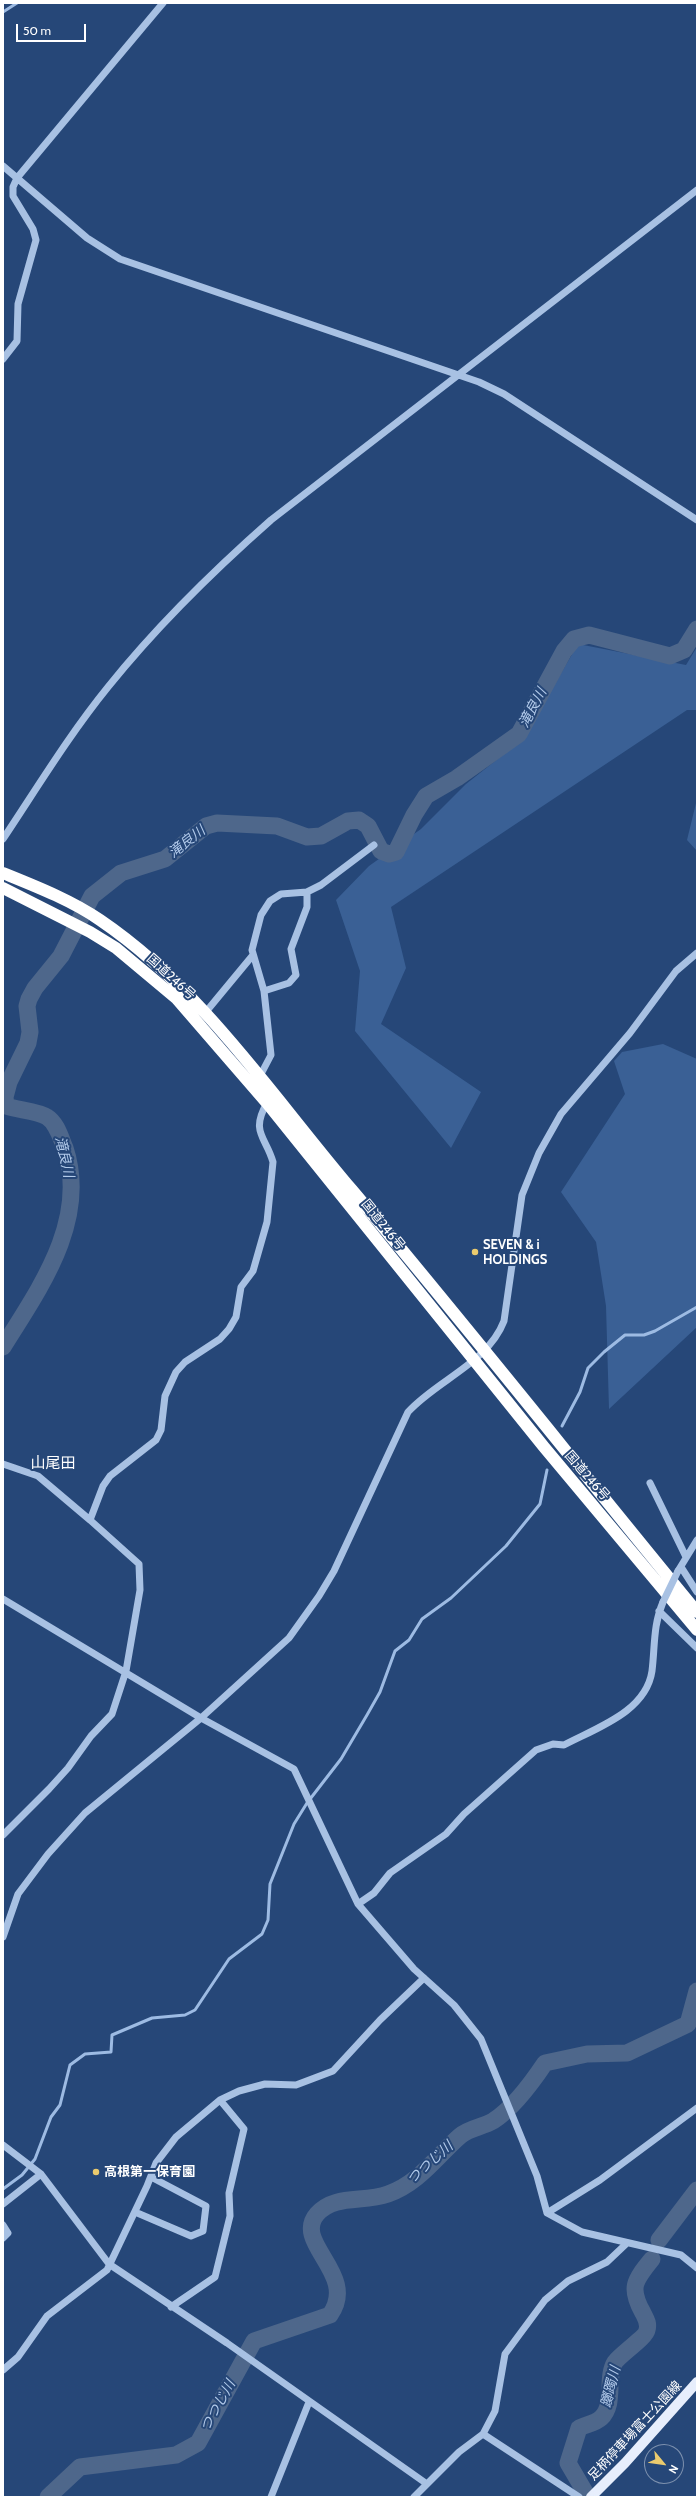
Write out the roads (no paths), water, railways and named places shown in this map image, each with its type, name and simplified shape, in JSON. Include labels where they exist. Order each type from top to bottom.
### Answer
[{"type":"highway","name":"国道246号","points":[[3,873],[60,898],[97,918],[137,946],[165,970],[206,1013],[486,1349],[697,1612]]},
{"type":"highway","name":"国道246号","points":[[3,888],[52,911],[90,932],[122,953],[177,999],[267,1103],[475,1358],[544,1446],[697,1630]]},
{"type":"main road","name":"足柄停車場富士公園線","points":[[591,2497],[625,2463],[697,2382]]},
{"type":"street","points":[[3,359],[17,341],[18,304],[36,240],[33,229],[13,196],[13,187],[17,178],[163,3]]},
{"type":"street","points":[[3,166],[87,238],[120,259],[458,374],[504,394],[697,520]]},
{"type":"street","points":[[3,839],[74,732],[102,694],[142,645],[179,605],[219,566],[271,520],[697,190]]},
{"type":"street","points":[[260,1076],[271,1054],[264,991],[252,950],[261,915],[270,901],[281,894],[307,892],[320,885],[374,845]]},
{"type":"street","points":[[264,991],[289,983],[296,975],[291,949],[307,907],[307,892]]},
{"type":"street","points":[[3,1937],[18,1894],[48,1854],[85,1813],[201,1718],[229,1690],[278,1649],[319,1596],[334,1571],[408,1412],[418,1401],[486,1349],[498,1336],[504,1321],[522,1195],[540,1153],[561,1114],[630,1033],[676,971],[697,953]]},
{"type":"street","points":[[206,1013],[253,955]]},
{"type":"street","points":[[90,1520],[103,1486],[110,1476],[156,1440],[161,1430],[165,1396],[176,1372],[186,1362],[220,1339],[229,1330],[236,1317],[241,1287],[255,1264],[267,1222],[273,1162],[271,1153],[261,1138],[258,1127],[267,1103]]},
{"type":"street","points":[[3,1464],[38,1476],[139,1564],[140,1590],[126,1671],[112,1714],[91,1736],[68,1768],[3,1835]]},
{"type":"street","points":[[650,1483],[686,1558]]},
{"type":"street","points":[[358,1904],[374,1893],[390,1873],[446,1834],[464,1814],[536,1750],[553,1744],[564,1744],[633,1708],[649,1683],[655,1624],[659,1611],[679,1569],[697,1540]]},
{"type":"street","points":[[679,1569],[697,1592]]},
{"type":"street","points":[[3,1599],[126,1671],[201,1718],[294,1769],[358,1904],[424,1978],[454,2004],[481,2039],[508,2101],[537,2176],[547,2213],[582,2232],[626,2244],[681,2255],[697,2268]]},
{"type":"street","points":[[659,1611],[697,1648]]},
{"type":"street","points":[[3,2370],[18,2356],[47,2316],[107,2270],[135,2212],[156,2163],[176,2137],[220,2100],[239,2091],[265,2084],[296,2086],[332,2071],[385,2014],[424,1978]]},
{"type":"street","points":[[171,2307],[215,2277],[230,2216],[229,2193],[244,2129],[220,2100]]},
{"type":"street","points":[[547,2213],[600,2180],[697,2108]]},
{"type":"street","points":[[3,2145],[38,2172],[109,2264],[171,2307],[239,2351],[309,2402],[427,2484]]},
{"type":"street","points":[[3,2204],[38,2172]]},
{"type":"street","points":[[135,2212],[191,2236],[203,2231],[206,2206],[150,2177]]},
{"type":"street","points":[[3,2225],[8,2233],[3,2238]]},
{"type":"street","points":[[414,2497],[458,2452],[483,2434],[495,2411],[505,2354],[524,2326],[545,2300],[568,2282],[607,2262],[626,2244]]},
{"type":"street","points":[[272,2497],[309,2402]]},
{"type":"street","points":[[483,2434],[579,2497]]},
{"type":"waterway","points":[[3,12],[17,3]]},
{"type":"waterway","name":"滝良川","points":[[3,1347],[45,1278],[56,1253],[65,1228],[70,1202],[71,1175],[65,1148],[53,1123],[43,1115],[6,1106],[5,1097],[9,1082],[28,1043],[30,1032],[27,1006],[29,999],[35,988],[61,956],[92,896],[121,873],[165,859],[206,826],[217,823],[277,826],[307,837],[321,836],[348,821],[359,820],[368,826],[381,851],[389,854],[396,852],[414,815],[426,796],[457,778],[519,734],[564,651],[574,639],[589,635],[670,656],[684,650],[697,629]]},
{"type":"waterway","points":[[562,1426],[580,1392],[588,1368],[604,1352],[625,1335],[644,1335],[655,1331],[697,1307]]},
{"type":"waterway","points":[[3,2189],[22,2175],[35,2159],[51,2117],[60,2105],[70,2065],[85,2054],[111,2052],[112,2035],[152,2018],[185,2015],[195,2010],[229,1959],[262,1934],[268,1920],[270,1884],[294,1824],[307,1803],[341,1759],[367,1715],[380,1692],[395,1651],[409,1640],[422,1619],[451,1598],[506,1546],[540,1504],[547,1470]]},
{"type":"waterway","name":"つつじ川","points":[[48,2497],[80,2467],[176,2455],[198,2443],[254,2341],[330,2315],[337,2300],[337,2286],[313,2236],[312,2225],[317,2214],[324,2208],[341,2201],[379,2197],[399,2189],[409,2183],[427,2169],[464,2133],[485,2125],[500,2116],[515,2102],[545,2063],[587,2054],[627,2053],[688,2024],[697,1991]]},
{"type":"waterway","name":"躑躅川","points":[[659,2240],[697,2190]]},
{"type":"waterway","name":"躑躅川","points":[[585,2492],[568,2463],[579,2428],[599,2420],[608,2406],[612,2368],[615,2362],[646,2333],[648,2325],[647,2321],[636,2297],[635,2291],[641,2273],[652,2259]]},
{"type":"place","name":"SEVEN & i HOLDINGS","points":[[475,1252]]},
{"type":"place","name":"高根第一保育園","points":[[96,2172]]},
{"type":"district","name":"山尾田","points":[[53,1464]]}]
